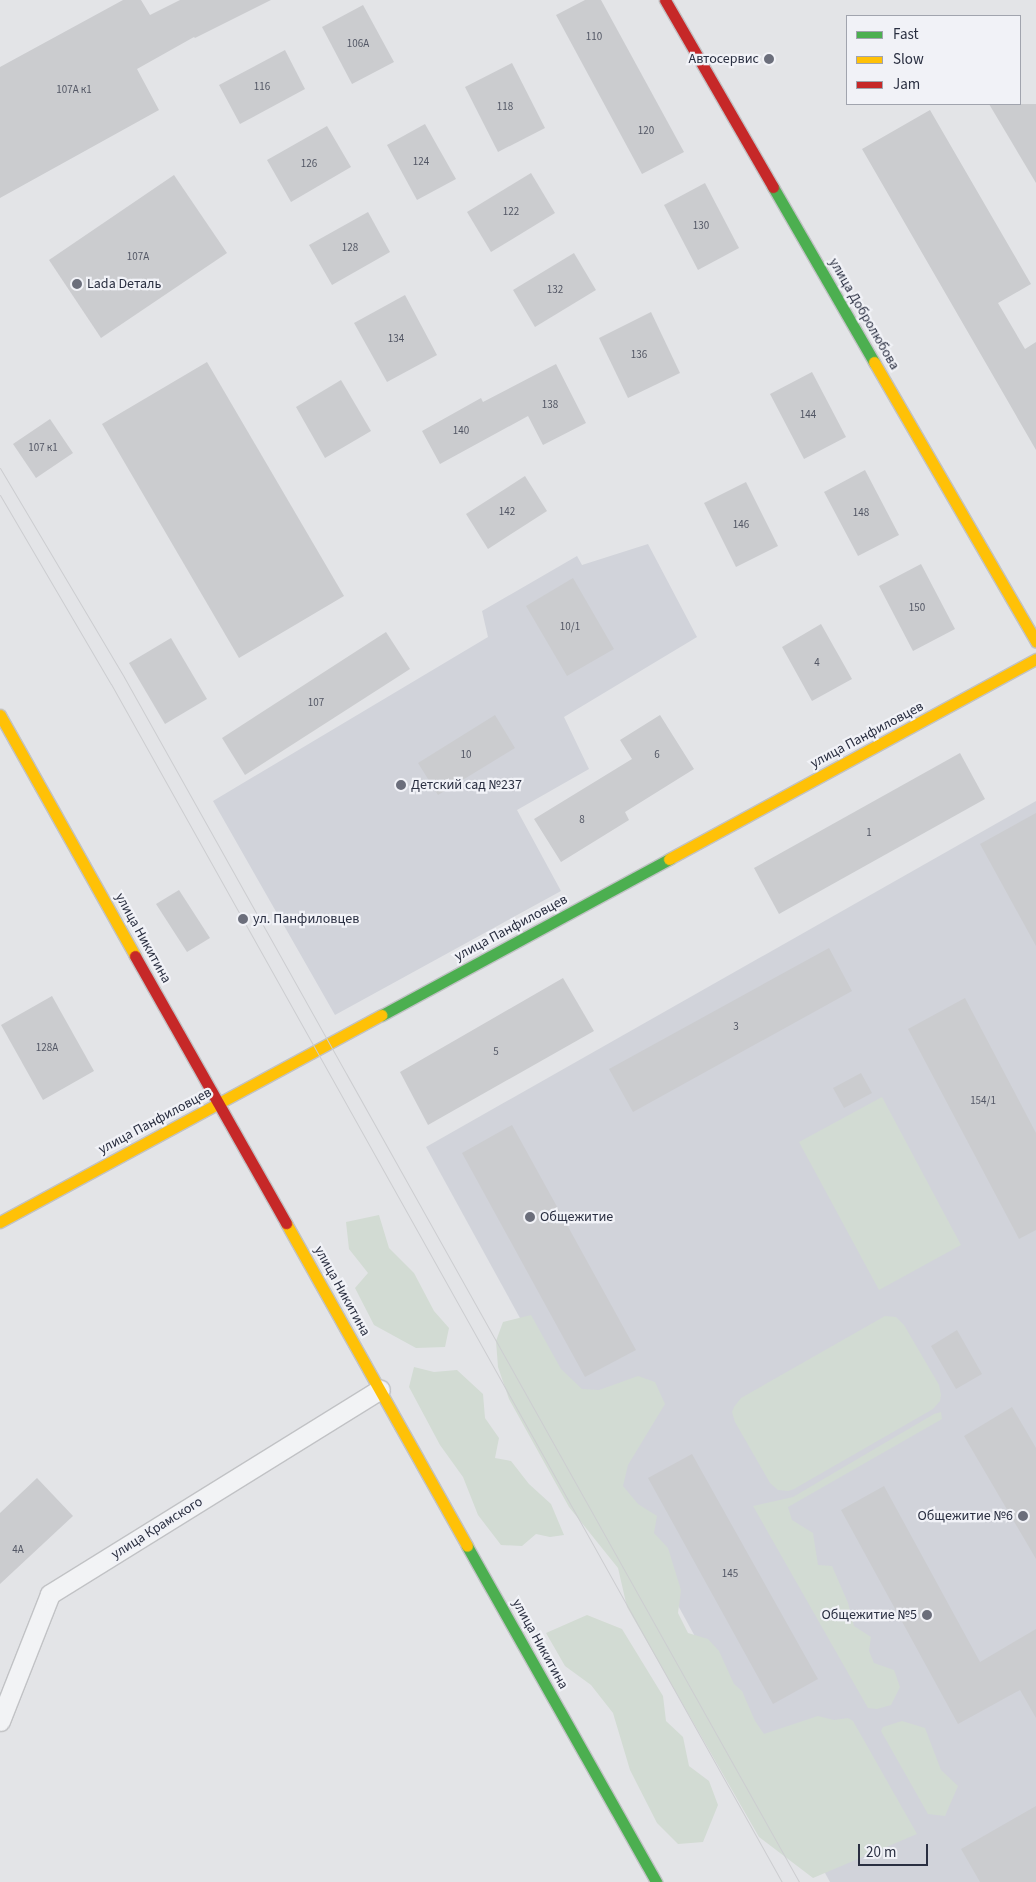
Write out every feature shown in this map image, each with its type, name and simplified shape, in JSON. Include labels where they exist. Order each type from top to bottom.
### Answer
[{"type":"street","name":"улица Добролюбова","points":[[666,0],[1036,642]]},
{"type":"street","name":"улица Панфиловцев","points":[[0,1222],[1036,659]]},
{"type":"street","name":"улица Никитина","points":[[0,715],[656,1882]]},
{"type":"street","name":"улица Крамского","points":[[0,1721],[50,1594],[380,1389]]},
{"type":"shaded area","name":"Детский сад №237","points":[[648,544],[697,637],[564,717],[589,769],[517,810],[561,891],[335,1015],[213,801],[488,637],[482,611],[577,556],[582,565]]},
{"type":"shaded area","points":[[1036,801],[1036,1882],[830,1882],[426,1147]]},
{"type":"shaded area","points":[[882,1097],[961,1245],[879,1290],[799,1142]]},
{"type":"shaded area","points":[[379,1215],[389,1248],[414,1273],[434,1311],[449,1328],[445,1347],[416,1348],[374,1325],[355,1288],[368,1273],[349,1249],[346,1222]]},
{"type":"shaded area","points":[[531,1315],[561,1369],[582,1389],[599,1390],[638,1376],[655,1382],[665,1404],[628,1465],[623,1486],[638,1504],[657,1516],[654,1533],[668,1548],[681,1590],[678,1613],[688,1633],[708,1639],[719,1651],[734,1684],[742,1691],[755,1721],[764,1734],[818,1716],[834,1720],[848,1718],[853,1721],[917,1834],[813,1878],[759,1837],[627,1607],[618,1568],[569,1507],[509,1399],[498,1367],[496,1341],[503,1322]]},
{"type":"shaded area","points":[[885,1316],[896,1317],[904,1325],[939,1385],[940,1401],[933,1409],[794,1489],[788,1491],[778,1490],[770,1483],[735,1422],[732,1412],[734,1407],[741,1398]]},
{"type":"shaded area","points":[[414,1367],[434,1372],[457,1370],[483,1394],[485,1418],[499,1438],[495,1458],[511,1461],[529,1484],[551,1504],[564,1535],[550,1537],[536,1534],[522,1546],[501,1545],[478,1515],[463,1477],[440,1445],[409,1387]]},
{"type":"shaded area","points":[[941,1412],[942,1419],[788,1507],[792,1520],[813,1533],[818,1565],[832,1566],[848,1603],[854,1626],[871,1637],[869,1651],[874,1663],[894,1670],[900,1687],[891,1705],[877,1709],[868,1708],[753,1506],[793,1497],[934,1414]]},
{"type":"shaded area","points":[[587,1615],[622,1629],[663,1696],[666,1721],[683,1737],[689,1766],[709,1781],[718,1805],[703,1842],[678,1844],[657,1823],[630,1770],[613,1713],[591,1685],[565,1666],[546,1633]]},
{"type":"shaded area","points":[[902,1721],[925,1728],[941,1770],[958,1786],[945,1816],[928,1814],[881,1731],[883,1727]]},
{"type":"building","points":[[123,0],[141,0],[150,15],[180,0],[271,0],[194,37],[137,69],[159,110],[0,198],[0,67]]},
{"type":"building","points":[[585,0],[601,0],[684,152],[642,174],[556,15]]},
{"type":"building","points":[[363,5],[394,62],[352,84],[322,27]]},
{"type":"building","points":[[285,50],[305,89],[240,124],[219,85]]},
{"type":"building","points":[[512,63],[545,128],[498,152],[465,87]]},
{"type":"building","points":[[1036,104],[1036,183],[990,105]]},
{"type":"building","points":[[930,110],[1031,284],[998,303],[1025,349],[1036,342],[1036,450],[862,149]]},
{"type":"building","points":[[425,124],[456,179],[417,200],[387,145]]},
{"type":"building","points":[[327,126],[351,167],[291,202],[267,160]]},
{"type":"building","points":[[531,173],[555,213],[491,252],[467,212]]},
{"type":"building","points":[[174,175],[227,253],[101,338],[49,260]]},
{"type":"building","points":[[705,183],[739,248],[698,270],[664,205]]},
{"type":"building","points":[[368,212],[390,252],[332,285],[309,245]]},
{"type":"building","points":[[574,253],[596,290],[535,327],[513,290]]},
{"type":"building","points":[[405,295],[437,355],[387,382],[354,323]]},
{"type":"building","points":[[651,312],[680,373],[628,398],[599,338]]},
{"type":"building","points":[[207,362],[344,596],[239,658],[102,424]]},
{"type":"building","points":[[556,364],[586,423],[543,445],[528,416],[440,464],[422,431],[481,398],[483,402]]},
{"type":"building","points":[[812,372],[846,437],[804,459],[770,394]]},
{"type":"building","points":[[341,380],[371,431],[325,458],[296,407]]},
{"type":"building","points":[[50,419],[73,453],[36,478],[13,444]]},
{"type":"building","points":[[865,470],[899,535],[858,556],[824,492]]},
{"type":"building","points":[[525,476],[547,511],[488,549],[466,514]]},
{"type":"building","points":[[746,482],[778,546],[736,567],[704,503]]},
{"type":"building","points":[[921,564],[955,629],[913,651],[879,586]]},
{"type":"building","points":[[573,578],[614,649],[567,676],[526,606]]},
{"type":"building","points":[[821,624],[852,679],[812,701],[782,647]]},
{"type":"building","points":[[386,632],[410,669],[245,775],[222,738]]},
{"type":"building","points":[[171,638],[207,699],[165,724],[129,663]]},
{"type":"building","points":[[495,715],[515,748],[438,795],[418,763]]},
{"type":"building","points":[[660,715],[694,769],[625,812],[629,820],[561,862],[534,819],[632,759],[620,740]]},
{"type":"building","points":[[960,753],[985,799],[779,914],[754,868]]},
{"type":"building","points":[[1036,813],[1036,946],[980,844]]},
{"type":"building","points":[[179,890],[210,938],[187,952],[156,904]]},
{"type":"building","points":[[829,948],[852,991],[633,1112],[609,1069]]},
{"type":"building","points":[[563,978],[594,1031],[428,1125],[400,1072]]},
{"type":"building","points":[[52,996],[94,1071],[43,1100],[1,1025]]},
{"type":"building","points":[[965,998],[1036,1133],[1036,1230],[1019,1239],[908,1029]]},
{"type":"building","points":[[861,1073],[872,1093],[844,1108],[833,1088]]},
{"type":"building","name":"Общежитие","points":[[512,1125],[636,1350],[585,1377],[462,1153]]},
{"type":"building","points":[[957,1330],[982,1374],[956,1389],[931,1346]]},
{"type":"building","name":"Общежитие №6","points":[[1012,1407],[1036,1448],[1036,1559],[964,1436]]},
{"type":"building","points":[[692,1454],[818,1679],[773,1704],[648,1478]]},
{"type":"building","points":[[37,1478],[73,1516],[0,1584],[0,1513]]},
{"type":"building","name":"Общежитие №5","points":[[884,1486],[980,1662],[1036,1629],[1036,1718],[1020,1690],[958,1724],[841,1510]]},
{"type":"building","points":[[1036,1806],[1036,1882],[980,1882],[961,1849]]},
{"type":"tram line","points":[[0,468],[124,677],[799,1882]]},
{"type":"tram line","points":[[0,495],[111,684],[782,1882]]},
{"type":"traffic: fast","points":[[773,187],[874,362]]},
{"type":"traffic: fast","points":[[382,1015],[669,859]]},
{"type":"traffic: fast","points":[[467,1546],[656,1882]]},
{"type":"traffic: slow","points":[[874,362],[1036,642]]},
{"type":"traffic: slow","points":[[669,859],[1036,659]]},
{"type":"traffic: slow","points":[[0,715],[135,956]]},
{"type":"traffic: slow","points":[[0,1222],[382,1015]]},
{"type":"traffic: slow","points":[[286,1223],[467,1546]]},
{"type":"traffic: jam","points":[[665,0],[773,187]]},
{"type":"traffic: jam","points":[[135,956],[286,1223]]},
{"type":"place","name":"Автосервис","points":[[769,59]]},
{"type":"place","name":"Lada Dеталь","points":[[77,284]]},
{"type":"place","name":"Детский сад №237","points":[[401,785]]},
{"type":"place","name":"ул. Панфиловцев","points":[[243,919]]},
{"type":"place","name":"Общежитие","points":[[530,1217]]},
{"type":"place","name":"Общежитие №6","points":[[1023,1516]]},
{"type":"place","name":"Общежитие №5","points":[[927,1615]]}]
